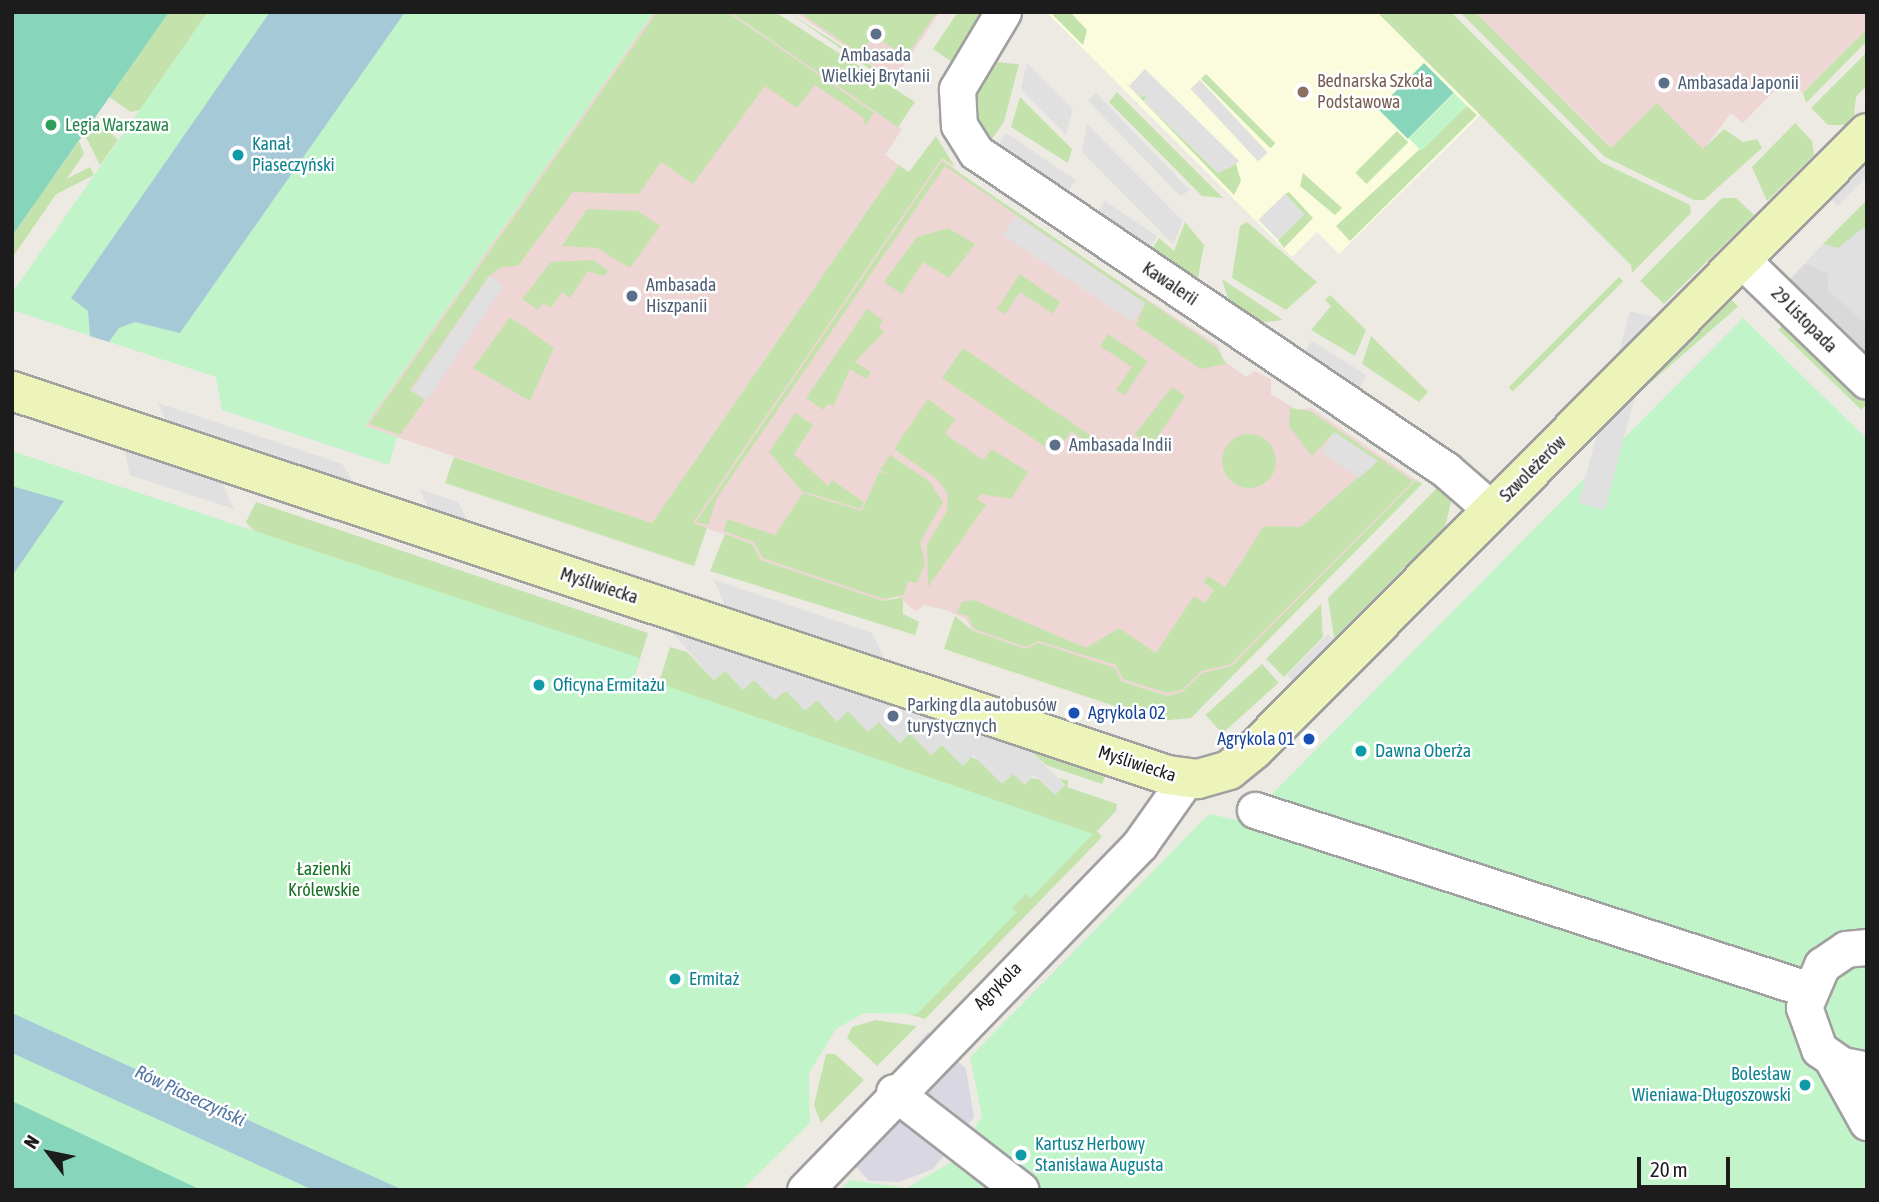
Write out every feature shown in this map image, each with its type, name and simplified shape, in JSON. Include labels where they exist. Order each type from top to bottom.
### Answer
[{"type":"street","name":"Kawalerii","points":[[1003,12],[957,89],[959,125],[976,152],[1446,470],[1492,510]]},
{"type":"street","name":"Szwoleżerów","points":[[1186,779],[1241,762],[1867,133]]},
{"type":"street","name":"29 Listopada","points":[[1741,259],[1867,381]]},
{"type":"street","name":"Myśliwiecka","points":[[12,391],[1186,779]]},
{"type":"street","name":"Agrykola","points":[[806,1190],[894,1092],[1160,819],[1186,779]]},
{"type":"street","points":[[1255,810],[1807,989]]},
{"type":"street","points":[[1867,947],[1829,958],[1807,989],[1806,1025],[1833,1061],[1867,1122]]},
{"type":"street","points":[[1833,1061],[1867,1070]]},
{"type":"street","points":[[894,1092],[1021,1190]]},
{"type":"shaded area","name":"Ambasada Hiszpanii","points":[[654,12],[730,12],[902,129],[885,155],[899,165],[652,523],[364,426]]},
{"type":"shaded area","name":"Ambasada Wielkiej Brytanii","points":[[795,12],[940,12],[894,80]]},
{"type":"shaded area","points":[[1046,12],[1377,12],[1480,115],[1339,254],[1317,232],[1292,257]]},
{"type":"shaded area","name":"Ambasada Japonii","points":[[1475,12],[1867,12],[1867,29],[1803,93],[1787,78],[1743,123],[1731,113],[1703,150],[1612,148]]},
{"type":"shaded area","points":[[1027,63],[1073,109],[1066,135],[1021,89]]},
{"type":"shaded area","points":[[1145,69],[1239,161],[1236,164],[1218,173],[1144,101],[1147,94],[1141,97],[1129,86]]},
{"type":"shaded area","points":[[1200,80],[1268,152],[1258,161],[1190,89]]},
{"type":"shaded area","points":[[1096,93],[1189,189],[1181,197],[1088,101]]},
{"type":"shaded area","points":[[1087,124],[1183,221],[1173,244],[1082,152]]},
{"type":"shaded area","points":[[1006,133],[1076,180],[1066,195],[996,148]]},
{"type":"shaded area","name":"Ambasada Indii","points":[[942,158],[987,195],[1219,346],[1223,360],[1246,377],[1254,371],[1271,379],[1271,394],[1297,410],[1311,408],[1416,480],[1232,666],[1202,673],[1182,692],[1167,696],[972,631],[966,619],[945,610],[925,605],[915,611],[898,596],[883,601],[761,560],[752,544],[692,523]]},
{"type":"shaded area","points":[[1867,160],[1867,176],[1838,206],[1830,198]]},
{"type":"shaded area","points":[[1285,194],[1304,214],[1278,240],[1258,220]]},
{"type":"shaded area","points":[[1867,200],[1867,356],[1789,280]]},
{"type":"shaded area","points":[[1105,201],[1157,236],[1148,250],[1095,215]]},
{"type":"shaded area","points":[[1016,216],[1145,303],[1132,322],[1003,235]]},
{"type":"shaded area","points":[[1863,228],[1867,231],[1867,325],[1828,290],[1828,274],[1805,263],[1823,244],[1838,248]]},
{"type":"shaded area","points":[[489,276],[504,286],[427,400],[412,390]]},
{"type":"shaded area","points":[[1630,311],[1656,318],[1605,510],[1578,503]]},
{"type":"shaded area","points":[[1312,341],[1367,375],[1358,390],[1303,355]]},
{"type":"shaded area","points":[[158,403],[342,464],[361,494],[171,431]]},
{"type":"shaded area","points":[[1334,432],[1378,461],[1359,478],[1321,452]]},
{"type":"shaded area","points":[[124,447],[220,479],[234,509],[130,475]]},
{"type":"shaded area","points":[[420,489],[458,502],[473,531],[433,518]]},
{"type":"shaded area","points":[[714,580],[872,633],[886,661],[726,608]]},
{"type":"shaded area","name":"Parking dla autobusów turystycznych","points":[[668,628],[1026,747],[1065,785],[1055,795],[1034,775],[1025,785],[1013,774],[1002,784],[973,755],[963,766],[942,745],[931,755],[910,733],[900,743],[879,722],[868,732],[848,711],[837,722],[817,700],[805,711],[786,691],[774,700],[754,680],[743,690],[725,671],[714,680]]},
{"type":"shaded area","points":[[1328,634],[1335,641],[1294,682],[1287,675]]},
{"type":"shaded area","points":[[928,1032],[966,1069],[974,1117],[933,1169],[899,1182],[869,1181],[832,1140]]},
{"type":"green space","name":"Legia Warszawa","points":[[12,12],[169,12],[12,236]]},
{"type":"green space","points":[[169,12],[208,12],[140,110],[131,112],[109,97]]},
{"type":"green space","points":[[208,12],[654,12],[365,426],[397,437],[389,465],[222,410],[216,377],[12,310],[12,293]]},
{"type":"green space","points":[[657,12],[727,12],[874,113],[865,126],[863,117],[815,85],[797,108],[765,86],[693,184],[661,162],[639,194],[573,192],[518,266],[501,267],[489,276],[410,390],[425,400],[400,435],[369,424]]},
{"type":"green space","points":[[730,12],[775,12],[915,102],[898,127]]},
{"type":"green space","points":[[788,12],[894,80],[892,84]]},
{"type":"green space","name":"Ambasada Wielkiej Brytanii","points":[[799,12],[937,12],[906,57],[874,35],[860,54]]},
{"type":"green space","points":[[958,12],[985,12],[952,62],[933,49]]},
{"type":"green space","points":[[1050,12],[1072,14],[1087,30],[1083,45]]},
{"type":"green space","points":[[1377,12],[1451,12],[1601,162],[1690,205],[1691,213],[1632,273],[1631,265]]},
{"type":"green space","points":[[1460,12],[1475,12],[1611,148],[1657,103],[1703,149],[1724,129],[1743,142],[1757,139],[1762,148],[1704,200],[1694,200],[1605,157]]},
{"type":"green space","points":[[1867,29],[1867,41],[1806,103],[1803,93]]},
{"type":"green space","points":[[1867,52],[1867,85],[1856,97],[1854,115],[1845,125],[1828,125],[1811,108]]},
{"type":"green space","points":[[995,62],[1019,64],[1004,122],[989,143],[977,126],[974,89]]},
{"type":"green space","points":[[1424,63],[1454,93],[1408,139],[1378,109]]},
{"type":"green space","points":[[1206,74],[1275,143],[1270,148],[1201,79]]},
{"type":"green space","points":[[1124,81],[1141,97],[1147,94],[1144,101],[1218,173],[1236,164],[1241,181],[1234,195]]},
{"type":"green space","points":[[1117,92],[1223,198],[1202,196],[1109,102]]},
{"type":"green space","points":[[1454,93],[1467,106],[1421,151],[1409,138]]},
{"type":"green space","points":[[1020,97],[1072,149],[1068,163],[1011,127]]},
{"type":"green space","points":[[1467,106],[1477,115],[1350,241],[1336,226]]},
{"type":"green space","points":[[95,117],[118,140],[100,165],[84,133]]},
{"type":"green space","points":[[1795,123],[1812,141],[1814,155],[1767,201],[1752,167]]},
{"type":"green space","points":[[1397,131],[1408,142],[1367,184],[1355,173]]},
{"type":"green space","points":[[936,136],[955,167],[942,158],[693,523],[707,528],[694,566],[445,483],[454,457],[652,523],[899,165],[909,172]]},
{"type":"green space","points":[[79,141],[84,154],[12,258],[12,236]]},
{"type":"green space","points":[[942,161],[1217,348],[1226,364],[1201,369],[1136,325],[1145,303],[945,166],[717,498],[708,525],[696,522]]},
{"type":"green space","points":[[90,167],[94,175],[12,217],[12,207]]},
{"type":"green space","points":[[1303,173],[1342,208],[1335,215],[1300,186]]},
{"type":"green space","points":[[1289,192],[1313,218],[1284,248],[1278,240],[1304,214],[1285,194]]},
{"type":"green space","points":[[1722,198],[1736,198],[1754,215],[1664,304],[1640,281]]},
{"type":"green space","points":[[1867,200],[1867,231],[1838,248],[1823,244]]},
{"type":"green space","points":[[587,209],[638,211],[660,226],[630,268],[597,248],[562,246]]},
{"type":"green space","points":[[1185,222],[1204,245],[1197,283],[1148,255],[1159,238],[1174,251]]},
{"type":"green space","points":[[1247,222],[1317,282],[1286,310],[1232,278],[1240,226]]},
{"type":"green space","points":[[948,228],[975,244],[949,278],[923,262],[902,294],[884,282],[917,237]]},
{"type":"green space","points":[[593,260],[608,271],[604,276],[588,271],[570,298],[562,292],[551,308],[543,303],[538,310],[522,299],[551,262]]},
{"type":"green space","points":[[1020,274],[1060,302],[1053,314],[1020,292],[1005,314],[997,309]]},
{"type":"green space","points":[[1619,277],[1623,281],[1513,392],[1509,387]]},
{"type":"green space","points":[[1222,279],[1283,320],[1257,323],[1230,305]]},
{"type":"green space","points":[[1330,295],[1366,330],[1355,356],[1311,330],[1331,306],[1325,300]]},
{"type":"green space","points":[[1732,300],[1738,307],[1338,655],[1332,648]]},
{"type":"green space","points":[[867,309],[883,320],[879,327],[884,332],[855,362],[871,372],[866,379],[850,369],[833,407],[828,403],[823,410],[806,398]]},
{"type":"green space","points":[[510,317],[554,348],[530,401],[473,368]]},
{"type":"green space","points":[[1743,318],[1867,439],[1867,1190],[840,1190],[850,1180],[907,1188],[955,1160],[982,1116],[970,1057],[1209,814],[1241,821],[1267,799]]},
{"type":"green space","points":[[1784,324],[1867,404],[1861,410],[1778,330]]},
{"type":"green space","points":[[1108,334],[1148,361],[1125,395],[1116,390],[1132,367],[1100,346]]},
{"type":"green space","points":[[1371,336],[1428,392],[1419,402],[1362,364]]},
{"type":"green space","points":[[963,348],[1097,440],[1094,446],[1071,431],[1056,454],[942,378]]},
{"type":"green space","points":[[1172,387],[1185,396],[1150,448],[1135,434]]},
{"type":"green space","points":[[928,399],[955,419],[945,434],[983,460],[992,449],[1028,472],[1011,499],[981,494],[977,499],[986,505],[928,587],[927,545],[947,511],[948,494],[937,479],[894,449]]},
{"type":"green space","points":[[1290,408],[1310,411],[1413,481],[1231,664],[1201,671],[1182,690],[1167,693],[1123,679],[1116,665],[1039,641],[1026,647],[974,629],[968,616],[957,613],[962,602],[974,600],[1086,648],[1119,628],[1156,653],[1194,596],[1205,603],[1214,590],[1203,582],[1208,576],[1225,587],[1264,526],[1301,527],[1377,461],[1334,432],[1312,456],[1289,426]]},
{"type":"green space","points":[[795,413],[813,425],[794,454],[828,486],[832,480],[864,502],[861,509],[802,491],[769,452]]},
{"type":"green space","points":[[1249,434],[1268,442],[1276,461],[1268,480],[1249,488],[1230,480],[1222,461],[1230,442]]},
{"type":"green space","name":"Łazienki Królewskie","points":[[12,451],[640,658],[635,675],[1093,834],[1031,898],[1026,894],[1012,908],[1017,912],[917,1014],[864,1013],[836,1029],[809,1073],[810,1123],[742,1190],[12,1190]]},
{"type":"green space","points":[[890,455],[929,481],[943,502],[920,542],[925,563],[917,583],[908,581],[904,595],[884,599],[763,558],[754,542],[724,531],[727,519],[775,535],[803,493],[862,511],[879,472],[888,474],[880,470]]},
{"type":"green space","points":[[1416,480],[1422,484],[1191,718],[1159,721],[944,649],[955,616],[973,631],[1026,649],[1039,643],[1115,668],[1121,681],[1167,696],[1182,692],[1202,673],[1232,666]]},
{"type":"green space","points":[[1441,484],[1451,502],[1445,527],[1334,638],[1328,598]]},
{"type":"green space","points":[[256,502],[648,633],[635,675],[253,530],[246,522]]},
{"type":"green space","points":[[725,534],[752,544],[761,560],[883,601],[903,597],[903,614],[919,622],[915,635],[710,571]]},
{"type":"green space","points":[[1321,604],[1323,637],[1284,677],[1266,659]]},
{"type":"green space","points":[[670,647],[687,652],[714,680],[725,671],[848,711],[879,722],[900,743],[910,733],[931,755],[941,745],[1013,774],[1065,785],[1059,778],[1069,781],[1067,787],[1117,804],[1116,811],[1097,831],[1102,837],[925,1019],[892,1009],[870,1012],[653,681],[659,683]]},
{"type":"green space","points":[[1262,664],[1279,683],[1222,733],[1206,715]]},
{"type":"green space","points":[[1026,747],[1106,774],[1102,784],[1046,765]]},
{"type":"green space","points":[[876,1020],[917,1026],[877,1066],[847,1038],[852,1027]]},
{"type":"green space","points":[[826,1054],[835,1054],[864,1080],[821,1123],[814,1105]]},
{"type":"green space","points":[[12,1101],[201,1190],[12,1190]]},
{"type":"water","name":"Kanał Piaseczyński","points":[[270,12],[405,12],[180,333],[135,322],[119,328],[109,342],[90,336],[88,311],[71,298]]},
{"type":"water","points":[[12,486],[64,501],[12,576]]},
{"type":"water","name":"Rów Piaseczyński","points":[[12,1013],[403,1190],[313,1190],[12,1053]]},
{"type":"place","name":"Ambasada Wielkiej Brytanii","points":[[876,34]]},
{"type":"place","name":"Ambasada Japonii","points":[[1664,83]]},
{"type":"place","name":"Bednarska Szkoła Podstawowa","points":[[1303,92]]},
{"type":"place","name":"Legia Warszawa","points":[[51,125]]},
{"type":"place","name":"Kanał Piaseczyński","points":[[238,155]]},
{"type":"place","name":"Ambasada Hiszpanii","points":[[632,296]]},
{"type":"place","name":"Ambasada Indii","points":[[1055,445]]},
{"type":"place","name":"Oficyna Ermitażu","points":[[539,685]]},
{"type":"place","name":"Agrykola 02","points":[[1074,713]]},
{"type":"place","name":"Parking dla autobusów turystycznych","points":[[893,716]]},
{"type":"place","name":"Agrykola 01","points":[[1309,739]]},
{"type":"place","name":"Dawna Oberża","points":[[1361,751]]},
{"type":"place","name":"Ermitaż","points":[[675,979]]},
{"type":"place","name":"Bolesław Wieniawa-Długoszowski","points":[[1805,1085]]},
{"type":"place","name":"Kartusz Herbowy Stanisława Augusta","points":[[1021,1155]]}]
